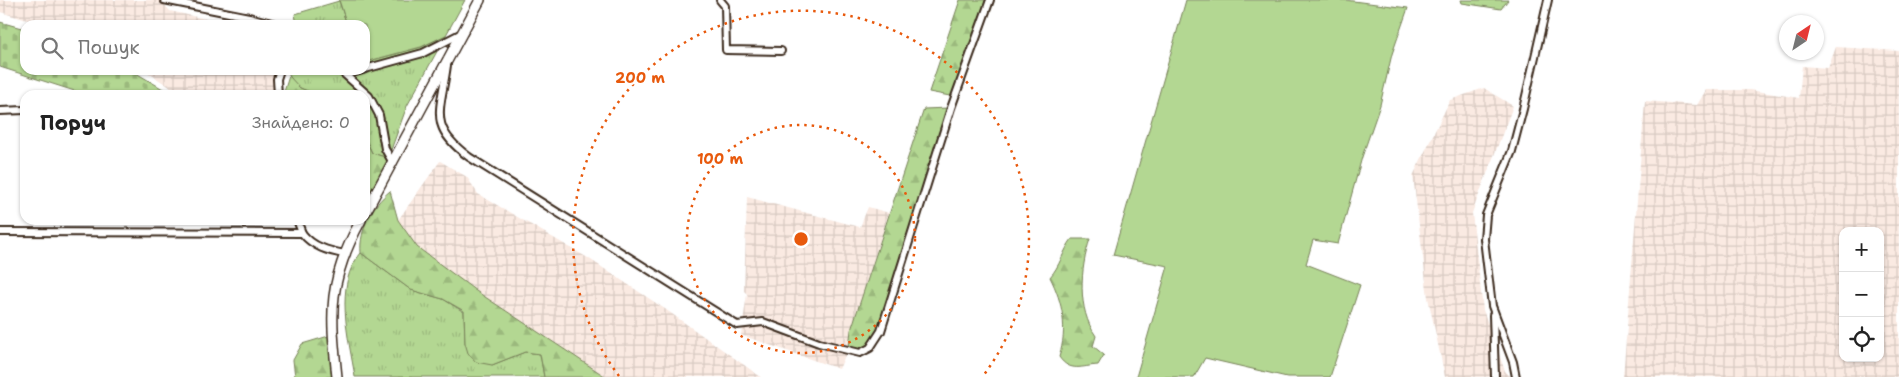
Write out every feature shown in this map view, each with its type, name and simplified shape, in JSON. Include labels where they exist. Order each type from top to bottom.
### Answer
[{"type":"street","points":[[164,0],[262,20]]},
{"type":"street","points":[[370,204],[480,0]]},
{"type":"street","points":[[720,0],[724,6],[726,50],[781,51]]},
{"type":"street","points":[[448,62],[442,101],[442,131],[452,144],[469,157],[737,325],[763,322],[819,343],[860,353],[870,348],[881,331],[951,108],[990,0]]},
{"type":"street","points":[[1495,377],[1492,306],[1484,239],[1486,215],[1512,151],[1548,0]]},
{"type":"street","points":[[370,68],[422,53],[464,32]]},
{"type":"street","points":[[278,75],[278,90]]},
{"type":"street","points":[[345,75],[362,90]]},
{"type":"street","points":[[370,98],[379,114],[384,149],[393,163]]},
{"type":"street","points":[[0,111],[20,110]]},
{"type":"street","points":[[299,225],[309,242],[320,248],[345,254]]},
{"type":"street","points":[[337,377],[332,312],[336,277],[359,225]]},
{"type":"street","points":[[0,232],[302,233]]},
{"type":"street","points":[[1492,306],[1513,362],[1516,377]]},
{"type":"shaded area","points":[[0,0],[160,0],[170,11],[210,20],[27,20],[0,12]]},
{"type":"shaded area","points":[[1836,47],[1899,51],[1899,377],[1623,377],[1645,101],[1697,105],[1706,90],[1750,90],[1799,98],[1802,66],[1828,68]]},
{"type":"shaded area","points":[[152,75],[274,75],[273,90],[174,90]]},
{"type":"shaded area","points":[[1484,88],[1513,106],[1472,213],[1483,310],[1505,371],[1511,377],[1445,377],[1428,298],[1413,176],[1450,100]]},
{"type":"shaded area","points":[[440,161],[467,177],[478,194],[588,258],[665,309],[761,377],[606,377],[476,291],[417,247],[398,220]]},
{"type":"shaded area","points":[[747,197],[860,227],[868,207],[889,213],[851,330],[849,347],[839,369],[741,335],[747,294],[744,291]]},
{"type":"green space","points":[[339,0],[465,0],[446,35],[421,47],[370,61],[370,20],[345,20]]},
{"type":"green space","points":[[960,0],[990,0],[955,97],[929,92]]},
{"type":"green space","points":[[1186,0],[1345,0],[1408,8],[1392,54],[1380,105],[1362,157],[1338,244],[1313,240],[1306,264],[1360,285],[1330,377],[1287,377],[1205,358],[1194,377],[1136,377],[1168,266],[1113,255]]},
{"type":"green space","points":[[1461,0],[1508,0],[1501,9],[1462,3]]},
{"type":"green space","points":[[339,1],[345,20],[296,20],[295,14]]},
{"type":"green space","points":[[0,22],[20,28],[20,73],[0,67]]},
{"type":"green space","points":[[446,35],[407,106],[388,158],[372,153],[370,149],[370,90],[304,90],[292,80],[290,75],[370,75],[370,61],[421,47]]},
{"type":"green space","points":[[25,75],[139,75],[165,90],[71,90]]},
{"type":"green space","points":[[289,76],[300,88],[305,90],[285,90]]},
{"type":"green space","points":[[948,108],[879,329],[863,348],[854,349],[849,347],[851,330],[924,109]]},
{"type":"green space","points":[[370,149],[372,153],[388,158],[378,184],[370,195]]},
{"type":"green space","points":[[390,191],[398,220],[417,247],[476,291],[606,377],[544,377],[540,354],[525,352],[492,365],[476,362],[468,353],[465,343],[464,311],[443,299],[411,290],[361,253],[362,235],[366,225],[370,225],[372,211]]},
{"type":"green space","points":[[1072,239],[1090,239],[1084,263],[1082,289],[1086,314],[1096,336],[1093,346],[1104,355],[1098,365],[1072,367],[1063,362],[1059,357],[1062,347],[1063,316],[1050,277]]},
{"type":"green space","points":[[361,253],[411,290],[443,299],[464,312],[465,343],[492,365],[525,352],[540,354],[544,377],[355,377],[347,329],[345,296],[347,280],[352,266]]},
{"type":"green space","points":[[332,335],[337,377],[295,377],[293,360],[302,344]]}]
